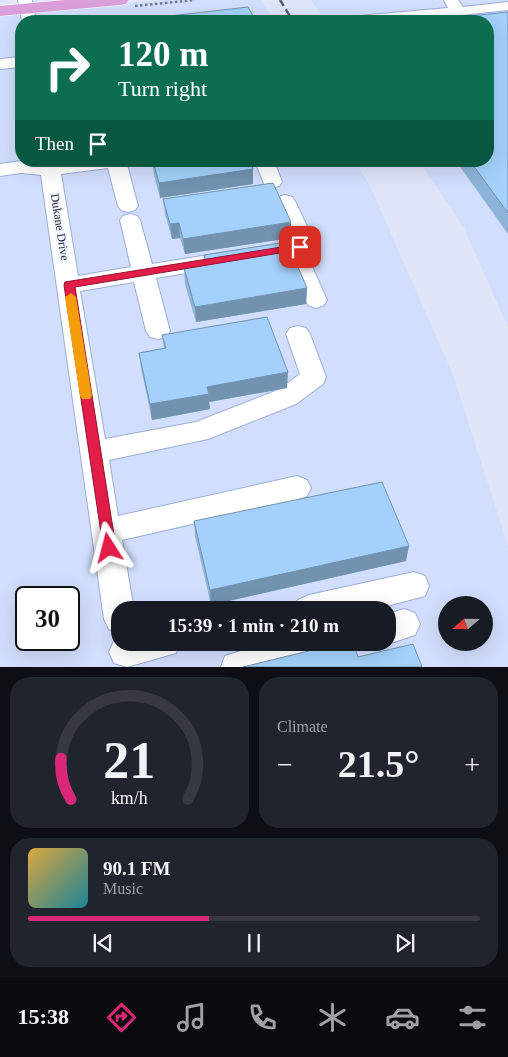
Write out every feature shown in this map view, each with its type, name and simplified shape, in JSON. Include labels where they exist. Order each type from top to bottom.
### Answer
[{"type":"main road","points":[[0,11],[120,0]]},
{"type":"main road","points":[[0,2],[24,8]]},
{"type":"street","points":[[354,15],[349,8],[369,5]]},
{"type":"street","points":[[418,15],[508,6]]},
{"type":"street","points":[[494,21],[508,20]]},
{"type":"street","points":[[0,64],[15,63]]},
{"type":"street","points":[[0,170],[21,167]]},
{"type":"street","name":"Dukane Drive","points":[[50,167],[117,601]]},
{"type":"street","points":[[118,167],[142,273],[158,331]]},
{"type":"street","points":[[266,167],[272,182]]},
{"type":"street","points":[[285,201],[301,237],[300,262],[316,300]]},
{"type":"street","points":[[69,285],[300,247]]},
{"type":"street","points":[[95,452],[200,432],[287,397],[314,377],[298,334]]},
{"type":"street","points":[[107,531],[297,488]]},
{"type":"street","points":[[348,601],[414,586]]},
{"type":"street","points":[[237,667],[298,651]]},
{"type":"shaded area","points":[[159,0],[261,0],[270,15],[15,15],[15,167],[359,167],[370,186],[453,375],[508,546],[508,667],[0,667],[0,15]]},
{"type":"shaded area","points":[[311,0],[508,0],[508,327],[464,228],[423,167],[494,167],[494,15],[321,15]]},
{"type":"building","points":[[248,7],[253,15],[178,15]]},
{"type":"building","points":[[508,12],[508,213],[474,167],[494,167],[494,15],[479,15]]},
{"type":"building","points":[[155,167],[252,167],[253,169],[159,183]]},
{"type":"building","points":[[273,183],[291,222],[183,239],[179,223],[170,224],[163,199]]},
{"type":"building","points":[[287,242],[307,288],[195,307],[184,268],[207,265],[204,255]]},
{"type":"building","points":[[267,317],[288,372],[207,387],[209,394],[150,404],[139,353],[166,348],[162,335]]},
{"type":"building","points":[[382,482],[409,546],[210,590],[194,521]]},
{"type":"building","points":[[413,644],[422,667],[243,667],[308,651],[356,651],[358,657],[383,651],[396,651],[396,648]]},
{"type":"railway","points":[[280,0],[289,15]]},
{"type":"slow traffic","points":[[71,297],[86,396]]},
{"type":"route","points":[[109,548],[69,285],[300,247]]}]
